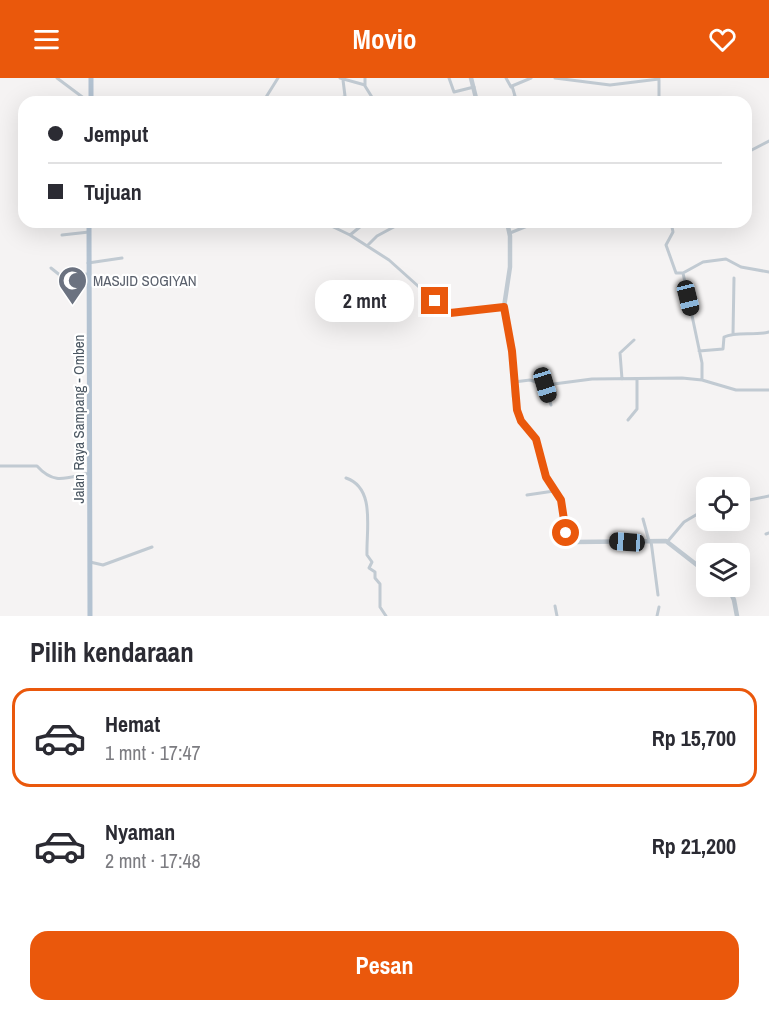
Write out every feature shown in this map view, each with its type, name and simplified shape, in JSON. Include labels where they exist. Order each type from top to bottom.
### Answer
[{"type":"main road","points":[[90,96],[91,78]]},
{"type":"main road","name":"Jalan Raya Sampang - Omben","points":[[89,228],[90,616]]},
{"type":"street","points":[[57,78],[82,96]]},
{"type":"street","points":[[266,96],[278,78]]},
{"type":"street","points":[[366,78],[365,85],[371,96]]},
{"type":"street","points":[[449,78],[453,92],[474,87]]},
{"type":"street","points":[[471,78],[476,96]]},
{"type":"street","points":[[506,78],[515,96]]},
{"type":"street","points":[[511,87],[531,78]]},
{"type":"street","points":[[555,78],[599,81],[610,85],[659,79],[659,96]]},
{"type":"street","points":[[345,96],[341,79],[365,85]]},
{"type":"street","points":[[752,150],[769,141]]},
{"type":"street","points":[[335,228],[368,245],[418,283],[447,312],[504,307]]},
{"type":"street","points":[[350,235],[359,228]]},
{"type":"street","points":[[368,245],[377,236],[392,228]]},
{"type":"street","points":[[509,228],[509,278],[504,307],[520,419],[536,439],[546,475],[562,503],[566,533],[572,542],[668,542],[696,564]]},
{"type":"street","points":[[510,233],[522,228]]},
{"type":"street","points":[[672,228],[673,232],[668,236],[666,247],[675,272],[683,273],[698,263],[726,259],[744,268],[769,272]]},
{"type":"street","points":[[62,235],[89,232]]},
{"type":"street","points":[[88,263],[122,258]]},
{"type":"street","points":[[51,268],[61,276],[88,274]]},
{"type":"street","points":[[683,273],[699,351],[702,380]]},
{"type":"street","points":[[733,334],[734,278]]},
{"type":"street","points":[[699,351],[723,349],[724,338],[733,334],[753,336],[769,332]]},
{"type":"street","points":[[622,379],[620,353],[633,340]]},
{"type":"street","points":[[514,382],[530,380],[545,385],[592,379],[702,380],[736,390],[769,390]]},
{"type":"street","points":[[628,420],[637,409],[637,379]]},
{"type":"street","points":[[545,385],[551,405]]},
{"type":"street","points":[[0,465],[37,466],[44,474],[61,480],[90,473]]},
{"type":"street","points":[[346,478],[356,482],[366,496],[368,555],[372,562],[368,567],[375,572],[375,578],[380,584],[380,607],[386,616]]},
{"type":"street","points":[[527,495],[556,492]]},
{"type":"street","points":[[750,500],[769,496]]},
{"type":"street","points":[[668,542],[684,522],[696,515]]},
{"type":"street","points":[[644,519],[650,541],[658,595]]},
{"type":"street","points":[[90,562],[102,565],[152,547]]},
{"type":"street","points":[[734,597],[736,616]]},
{"type":"street","points":[[555,606],[557,616]]},
{"type":"street","points":[[657,616],[659,607]]},
{"type":"place","name":"MASJID SOGIYAN","points":[[72,306]]},
{"type":"route","points":[[435,301],[443,310],[450,313],[504,307],[512,351],[514,397],[517,410],[521,421],[536,439],[546,477],[561,500],[566,533]]}]
